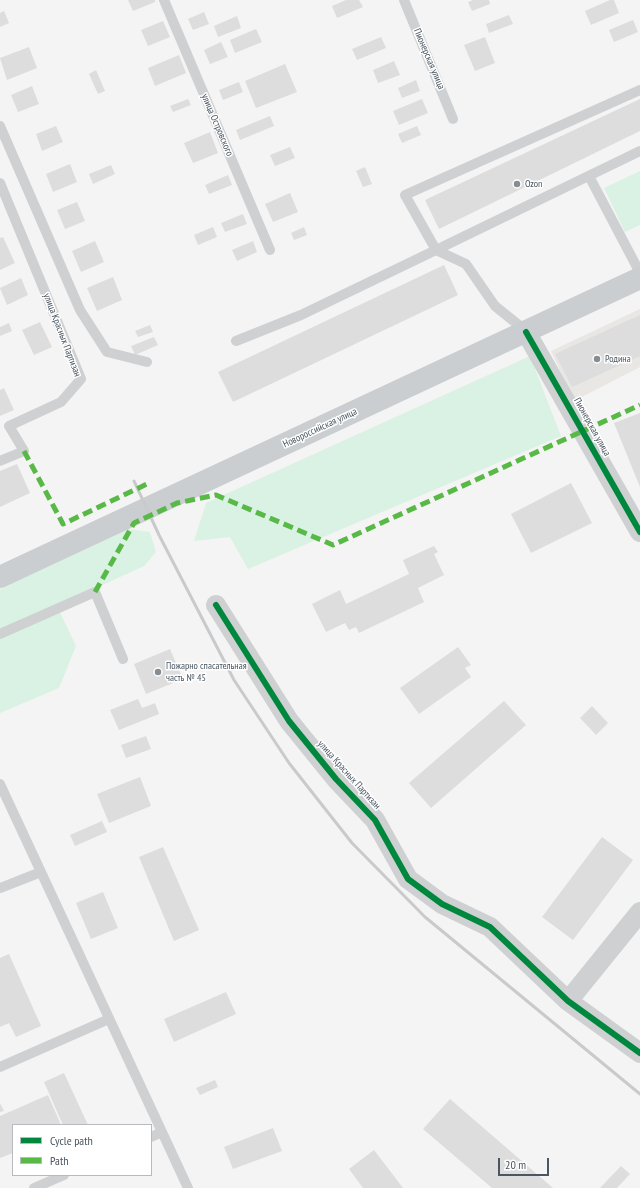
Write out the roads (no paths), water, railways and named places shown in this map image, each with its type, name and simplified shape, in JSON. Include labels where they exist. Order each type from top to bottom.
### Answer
[{"type":"main road","name":"Новороссийская улица","points":[[0,577],[640,278]]},
{"type":"street","name":"Пионерская улица","points":[[526,332],[640,532]]},
{"type":"street","name":"улица Красных Партизан","points":[[216,604],[290,721],[336,779],[375,820],[408,879],[442,904],[490,927],[568,1001],[640,1053]]},
{"type":"street","points":[[568,1001],[640,912]]},
{"type":"lane","name":"улица Островского","points":[[164,0],[270,250]]},
{"type":"lane","name":"Пионерская улица","points":[[404,0],[453,119]]},
{"type":"lane","points":[[526,332],[496,306],[466,264],[436,250],[405,195],[640,90]]},
{"type":"lane","points":[[0,126],[80,310],[108,352],[147,362]]},
{"type":"lane","points":[[236,341],[301,315],[640,151]]},
{"type":"lane","points":[[589,176],[640,273]]},
{"type":"lane","name":"улица Красных Партизан","points":[[0,183],[81,379],[61,402],[9,426],[24,451],[0,461]]},
{"type":"lane","points":[[0,634],[95,592],[123,659]]},
{"type":"lane","points":[[0,784],[188,1188]]},
{"type":"lane","points":[[0,888],[41,872]]},
{"type":"lane","points":[[0,1067],[110,1019]]},
{"type":"lane","points":[[152,1137],[162,1132]]},
{"type":"lane","points":[[34,1188],[62,1176]]},
{"type":"railway","points":[[134,481],[159,535],[234,680],[289,763],[352,843],[425,917],[640,1094]]},
{"type":"place","name":"Ozon","points":[[517,184]]},
{"type":"place","name":"Родина","points":[[597,359]]},
{"type":"place","name":"Пожарно спасательная часть № 45","points":[[158,672]]}]
